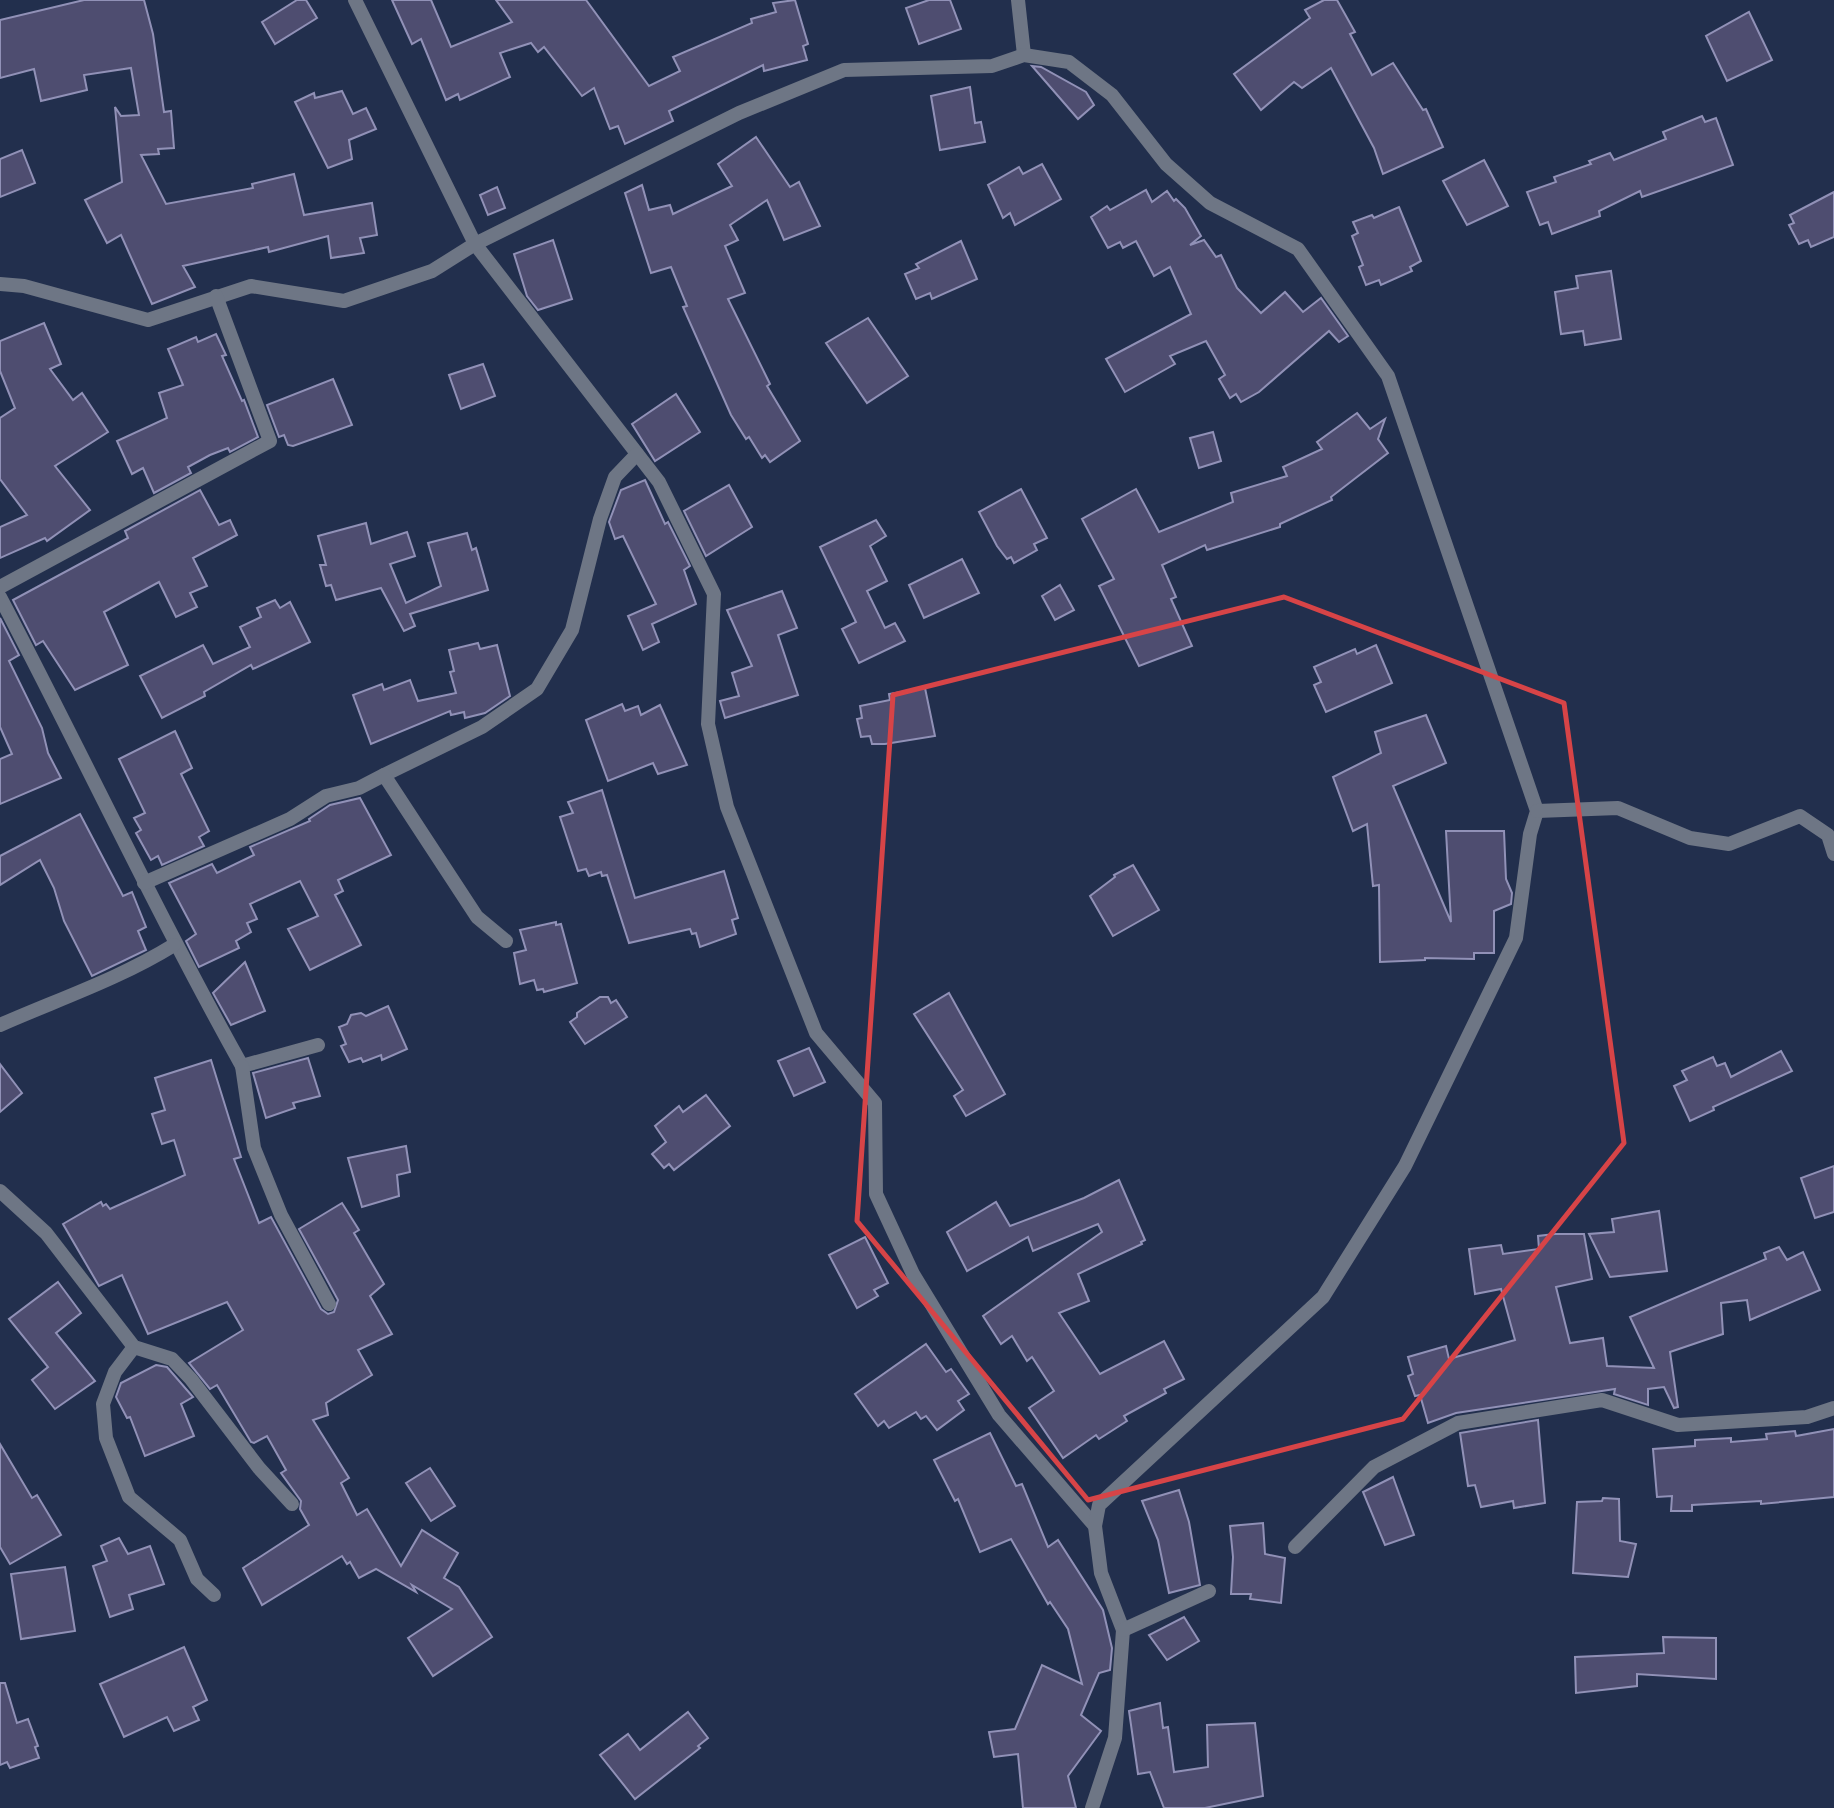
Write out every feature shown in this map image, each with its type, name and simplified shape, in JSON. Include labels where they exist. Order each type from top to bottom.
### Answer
[{"type":"street","points":[[355,0],[475,244],[659,482],[715,594],[709,724],[727,807],[816,1033],[875,1103],[876,1194],[913,1274],[999,1415],[1095,1526]]},
{"type":"street","points":[[1018,0],[1024,55]]},
{"type":"street","points":[[0,284],[24,286],[148,320],[251,286],[345,301],[432,271],[475,244],[739,113],[844,70],[992,66],[1024,55],[1069,62],[1112,95],[1166,164],[1210,203],[1298,249],[1388,376],[1537,811],[1530,834],[1516,938],[1405,1166],[1323,1297],[1099,1505],[1095,1526],[1101,1573],[1123,1630],[1115,1738],[1092,1808]]},
{"type":"street","points":[[0,587],[270,441],[216,296]]},
{"type":"street","points":[[144,883],[290,819],[326,796],[359,788],[482,727],[537,690],[572,630],[600,519],[615,477],[637,454]]},
{"type":"street","points":[[0,597],[80,749],[174,945],[242,1066],[254,1148],[281,1215],[329,1304]]},
{"type":"street","points":[[384,775],[477,917],[506,941]]},
{"type":"street","points":[[1537,811],[1618,808],[1690,838],[1729,844],[1800,817],[1828,835],[1834,854]]},
{"type":"street","points":[[0,1025],[103,984],[174,945]]},
{"type":"street","points":[[242,1066],[318,1045]]},
{"type":"street","points":[[0,1191],[47,1233],[134,1347],[172,1359],[191,1379],[259,1468],[292,1504]]},
{"type":"street","points":[[134,1347],[115,1372],[103,1404],[106,1438],[129,1497],[180,1539],[197,1579],[214,1595]]},
{"type":"street","points":[[1295,1547],[1374,1467],[1458,1423],[1602,1400],[1678,1425],[1807,1416],[1834,1408]]},
{"type":"street","points":[[1123,1630],[1209,1591]]},
{"type":"highlighted area","points":[[1284,597],[1564,703],[1624,1143],[1403,1419],[1088,1500],[857,1221],[893,695]]},
{"type":"building","points":[[84,0],[144,0],[153,34],[164,112],[171,111],[174,148],[158,149],[159,154],[141,155],[166,204],[253,188],[252,184],[294,174],[304,215],[372,203],[377,235],[360,238],[364,253],[331,258],[328,236],[269,252],[268,247],[183,266],[195,287],[152,304],[121,235],[107,243],[85,200],[122,182],[115,107],[121,116],[139,115],[131,68],[84,75],[87,90],[41,101],[34,69],[0,78],[0,20]]},
{"type":"building","points":[[297,0],[306,0],[317,18],[275,44],[262,22]]},
{"type":"building","points":[[392,0],[431,0],[451,47],[512,22],[496,0],[586,0],[649,86],[680,71],[673,57],[752,23],[751,19],[776,12],[773,3],[795,0],[808,44],[803,46],[807,60],[764,71],[763,65],[669,111],[673,121],[625,144],[618,126],[610,129],[594,88],[582,96],[544,47],[538,52],[531,43],[500,53],[510,77],[460,100],[458,94],[446,100],[421,39],[412,44]]},
{"type":"building","points":[[929,0],[950,0],[961,29],[919,44],[906,8]]},
{"type":"building","points":[[1324,0],[1337,0],[1355,32],[1350,34],[1372,75],[1393,63],[1423,110],[1426,109],[1443,147],[1383,174],[1374,148],[1331,68],[1302,88],[1294,82],[1261,110],[1234,74],[1310,18],[1305,10]]},
{"type":"building","points":[[1749,12],[1772,60],[1727,81],[1706,36]]},
{"type":"building","points":[[1032,66],[1041,67],[1086,92],[1094,105],[1078,119]]},
{"type":"building","points":[[970,87],[975,123],[981,122],[985,142],[940,150],[931,96]]},
{"type":"building","points":[[342,91],[353,114],[366,108],[376,129],[349,140],[352,159],[328,168],[295,102],[314,93],[315,98]]},
{"type":"building","points":[[1702,116],[1705,122],[1716,118],[1733,165],[1642,197],[1640,191],[1599,211],[1600,216],[1552,234],[1548,222],[1540,225],[1527,192],[1556,182],[1554,177],[1591,164],[1589,161],[1610,153],[1614,160],[1666,139],[1663,132]]},
{"type":"building","points":[[756,137],[790,187],[799,182],[820,226],[784,240],[767,200],[730,225],[738,240],[725,246],[745,293],[728,299],[770,384],[767,386],[800,441],[770,462],[765,455],[762,458],[749,437],[746,439],[731,415],[683,307],[687,306],[671,267],[651,273],[625,193],[642,185],[649,210],[670,205],[673,214],[732,186],[718,164]]},
{"type":"building","points":[[22,150],[35,183],[0,197],[0,159]]},
{"type":"building","points":[[1484,160],[1508,206],[1467,225],[1443,181]]},
{"type":"building","points":[[1042,164],[1061,199],[1015,225],[1010,213],[1003,218],[988,185],[1019,167],[1023,174]]},
{"type":"building","points":[[497,187],[505,208],[488,215],[480,195]]},
{"type":"building","points":[[1146,190],[1152,202],[1167,191],[1174,201],[1176,199],[1185,208],[1201,236],[1190,245],[1204,240],[1216,257],[1221,255],[1237,288],[1261,313],[1285,292],[1303,312],[1321,298],[1348,336],[1339,342],[1329,331],[1259,392],[1241,402],[1236,394],[1230,398],[1219,379],[1225,375],[1206,341],[1170,356],[1175,364],[1125,392],[1106,359],[1191,314],[1170,267],[1154,276],[1136,241],[1123,248],[1120,242],[1108,248],[1091,217],[1107,206],[1110,210]]},
{"type":"building","points":[[1834,192],[1834,237],[1811,247],[1808,240],[1799,244],[1789,225],[1794,223],[1790,215]]},
{"type":"building","points":[[1399,207],[1421,261],[1410,267],[1412,271],[1381,285],[1379,280],[1366,285],[1359,267],[1363,265],[1352,236],[1358,233],[1353,222],[1372,215],[1374,218]]},
{"type":"building","points":[[553,240],[572,299],[538,310],[527,296],[514,254]]},
{"type":"building","points":[[961,241],[977,279],[932,299],[930,293],[916,299],[905,274],[919,268],[916,264]]},
{"type":"building","points":[[1611,271],[1621,339],[1585,345],[1583,331],[1561,334],[1555,292],[1578,288],[1576,276]]},
{"type":"building","points":[[868,318],[908,376],[867,403],[826,343]]},
{"type":"building","points":[[44,323],[61,364],[50,369],[73,400],[82,393],[108,432],[55,466],[90,510],[47,541],[45,538],[0,558],[0,527],[27,515],[0,479],[0,418],[15,408],[0,371],[0,341]]},
{"type":"building","points":[[216,334],[226,355],[222,356],[242,401],[244,400],[258,437],[230,452],[228,448],[210,455],[188,467],[191,473],[154,493],[143,468],[132,474],[117,441],[167,418],[159,393],[183,385],[168,349],[196,337],[198,342]]},
{"type":"building","points":[[483,364],[495,396],[461,409],[449,375]]},
{"type":"building","points":[[333,379],[352,425],[293,446],[288,445],[284,435],[279,437],[267,405]]},
{"type":"building","points":[[676,394],[700,432],[655,461],[632,424]]},
{"type":"building","points":[[1357,413],[1370,429],[1385,419],[1378,439],[1388,453],[1331,497],[1332,500],[1280,524],[1280,527],[1207,550],[1205,545],[1162,565],[1176,597],[1171,599],[1192,646],[1139,666],[1099,586],[1114,579],[1082,519],[1136,489],[1159,532],[1233,502],[1231,493],[1287,476],[1283,467],[1322,449],[1317,442]]},
{"type":"building","points":[[1213,432],[1221,461],[1199,468],[1190,438]]},
{"type":"building","points":[[645,480],[665,524],[668,522],[690,566],[684,570],[696,604],[652,624],[659,642],[643,650],[628,616],[656,604],[623,536],[615,539],[609,522],[621,490]]},
{"type":"building","points":[[729,485],[752,527],[706,556],[684,511]]},
{"type":"building","points":[[1021,489],[1047,538],[1034,544],[1037,550],[1014,563],[1011,557],[1007,559],[997,546],[979,512]]},
{"type":"building","points":[[200,490],[219,525],[230,520],[237,535],[193,558],[207,586],[190,593],[197,607],[176,617],[159,582],[104,612],[128,665],[75,690],[43,641],[36,645],[13,600],[128,538],[125,531]]},
{"type":"building","points":[[876,520],[886,536],[870,546],[887,581],[867,591],[885,628],[895,623],[905,641],[859,663],[842,629],[856,622],[820,547]]},
{"type":"building","points":[[366,523],[371,544],[407,532],[415,556],[390,564],[406,603],[441,586],[428,543],[467,533],[472,550],[476,548],[488,590],[410,614],[415,626],[404,631],[381,588],[336,600],[331,585],[326,586],[320,565],[326,565],[318,536]]},
{"type":"building","points":[[962,559],[979,593],[924,618],[909,585]]},
{"type":"building","points":[[1060,585],[1074,610],[1055,620],[1042,596]]},
{"type":"building","points":[[782,591],[797,628],[778,635],[798,695],[725,718],[720,701],[739,696],[732,673],[752,666],[727,610]]},
{"type":"building","points":[[275,600],[280,608],[290,602],[310,642],[253,669],[251,665],[204,692],[205,696],[162,718],[140,676],[203,645],[213,664],[250,647],[240,627],[261,617],[257,608]]},
{"type":"building","points":[[0,618],[19,655],[9,661],[42,728],[48,753],[61,778],[0,804],[0,759],[12,754],[0,727]]},
{"type":"building","points":[[478,643],[480,649],[497,645],[510,696],[485,713],[465,718],[464,712],[451,715],[450,711],[371,744],[353,695],[382,684],[384,690],[410,680],[418,701],[456,693],[450,672],[454,671],[449,650]]},
{"type":"building","points":[[1376,645],[1392,683],[1326,712],[1314,685],[1321,682],[1314,667],[1355,649],[1357,654]]},
{"type":"building","points":[[925,688],[935,736],[885,744],[872,744],[870,736],[861,737],[857,719],[862,718],[860,706],[890,700],[889,694]]},
{"type":"building","points":[[622,704],[625,711],[638,706],[641,715],[660,705],[687,765],[658,774],[653,763],[608,781],[586,720]]},
{"type":"building","points":[[1426,715],[1446,763],[1393,786],[1451,922],[1446,831],[1504,831],[1506,879],[1512,893],[1511,904],[1494,911],[1494,953],[1474,953],[1474,959],[1425,958],[1380,962],[1379,885],[1373,886],[1367,824],[1353,831],[1333,777],[1381,753],[1375,732]]},
{"type":"building","points":[[175,731],[192,768],[181,774],[209,831],[199,837],[204,846],[162,865],[158,856],[151,860],[136,833],[141,830],[134,818],[145,813],[119,759]]},
{"type":"building","points":[[602,790],[635,898],[724,871],[738,918],[732,920],[736,934],[700,947],[696,933],[692,934],[690,929],[629,943],[607,875],[602,876],[601,872],[589,876],[586,869],[578,871],[560,817],[573,813],[568,802]]},
{"type":"building","points":[[360,798],[391,855],[338,880],[343,891],[335,895],[361,945],[310,970],[288,929],[318,916],[300,881],[250,904],[257,919],[247,923],[251,932],[236,941],[239,948],[199,967],[186,941],[196,934],[169,883],[212,864],[217,873],[254,855],[250,847],[310,821],[309,819],[330,805]]},
{"type":"building","points":[[80,814],[123,896],[132,892],[146,927],[138,931],[146,950],[92,976],[64,921],[54,888],[40,860],[0,885],[0,856]]},
{"type":"building","points":[[1133,865],[1159,910],[1113,936],[1090,896],[1115,877],[1114,875]]},
{"type":"building","points":[[556,922],[556,925],[561,924],[577,983],[544,992],[543,989],[537,990],[534,980],[520,984],[514,953],[526,950],[520,930]]},
{"type":"building","points":[[245,962],[265,1011],[231,1025],[213,993]]},
{"type":"building","points":[[949,993],[1005,1094],[966,1116],[954,1096],[963,1090],[914,1014]]},
{"type":"building","points":[[600,997],[608,997],[611,1003],[616,1000],[627,1017],[585,1044],[570,1022],[577,1017],[577,1013]]},
{"type":"building","points":[[388,1006],[407,1049],[382,1060],[381,1055],[363,1062],[361,1058],[349,1062],[341,1046],[346,1044],[339,1027],[347,1024],[351,1015],[361,1013],[366,1016]]},
{"type":"building","points":[[809,1048],[825,1082],[794,1096],[778,1061]]},
{"type":"building","points":[[1781,1051],[1792,1071],[1713,1107],[1714,1110],[1690,1121],[1674,1086],[1687,1080],[1682,1071],[1713,1057],[1717,1066],[1725,1063],[1731,1077]]},
{"type":"building","points":[[308,1058],[320,1096],[293,1103],[295,1108],[266,1118],[253,1073]]},
{"type":"building","points":[[211,1060],[241,1157],[234,1159],[259,1223],[271,1217],[321,1309],[328,1314],[334,1312],[338,1300],[299,1229],[342,1203],[359,1230],[354,1233],[384,1284],[370,1296],[392,1334],[358,1350],[372,1375],[326,1403],[328,1415],[313,1420],[349,1478],[341,1483],[357,1515],[367,1509],[401,1566],[422,1530],[458,1553],[444,1578],[459,1587],[492,1637],[433,1676],[408,1638],[452,1609],[412,1585],[416,1592],[376,1569],[359,1578],[350,1562],[347,1564],[342,1556],[262,1605],[243,1568],[309,1525],[300,1509],[301,1501],[281,1473],[286,1470],[267,1436],[251,1442],[217,1385],[210,1389],[189,1363],[243,1330],[227,1302],[148,1334],[122,1275],[99,1286],[63,1224],[101,1202],[110,1209],[185,1175],[174,1140],[162,1144],[152,1114],[165,1110],[155,1078]]},
{"type":"building","points":[[0,1064],[22,1093],[0,1112]]},
{"type":"building","points":[[706,1095],[730,1126],[674,1170],[669,1164],[664,1168],[652,1154],[666,1142],[655,1126],[679,1106],[683,1112]]},
{"type":"building","points":[[406,1146],[410,1172],[397,1175],[399,1196],[362,1207],[348,1158]]},
{"type":"building","points":[[1834,1166],[1834,1212],[1815,1218],[1801,1178]]},
{"type":"building","points":[[1119,1180],[1145,1240],[1142,1244],[1078,1274],[1089,1301],[1059,1313],[1100,1374],[1164,1341],[1184,1379],[1164,1389],[1166,1393],[1124,1416],[1127,1421],[1099,1439],[1096,1435],[1063,1458],[1029,1408],[1054,1391],[1032,1357],[1027,1361],[1012,1336],[1001,1344],[983,1316],[1102,1232],[1098,1224],[1033,1251],[1028,1237],[967,1271],[947,1232],[996,1202],[1010,1226],[1084,1198]]},
{"type":"building","points":[[1659,1211],[1667,1271],[1610,1277],[1589,1234],[1614,1232],[1612,1219]]},
{"type":"building","points":[[1584,1234],[1592,1279],[1556,1287],[1570,1343],[1603,1338],[1607,1366],[1654,1368],[1630,1317],[1766,1259],[1764,1253],[1779,1247],[1787,1260],[1803,1252],[1820,1290],[1750,1320],[1747,1300],[1721,1303],[1723,1334],[1670,1352],[1678,1407],[1674,1408],[1664,1387],[1648,1389],[1648,1405],[1614,1394],[1615,1389],[1456,1413],[1428,1423],[1420,1395],[1415,1396],[1408,1376],[1413,1374],[1408,1357],[1446,1346],[1449,1359],[1515,1340],[1501,1289],[1475,1294],[1469,1249],[1501,1245],[1503,1254],[1539,1249],[1538,1236]]},
{"type":"building","points":[[865,1237],[888,1283],[874,1290],[878,1296],[857,1308],[829,1255]]},
{"type":"building","points":[[58,1282],[81,1313],[56,1333],[95,1381],[55,1409],[32,1380],[48,1367],[9,1319]]},
{"type":"building","points":[[926,1344],[946,1372],[951,1369],[969,1394],[958,1401],[964,1410],[937,1430],[926,1416],[921,1419],[916,1412],[889,1428],[884,1421],[878,1426],[855,1394]]},
{"type":"building","points":[[156,1365],[167,1367],[193,1397],[181,1404],[194,1436],[145,1456],[130,1417],[127,1418],[116,1397],[121,1383]]},
{"type":"building","points":[[1538,1420],[1545,1503],[1514,1508],[1513,1501],[1481,1507],[1475,1485],[1468,1486],[1460,1433]]},
{"type":"building","points":[[1834,1429],[1834,1497],[1761,1504],[1761,1501],[1692,1505],[1692,1511],[1671,1511],[1672,1496],[1657,1497],[1653,1449],[1695,1446],[1695,1440],[1731,1438],[1731,1442],[1767,1439],[1766,1434],[1795,1431],[1796,1436]]},
{"type":"building","points":[[990,1433],[1016,1486],[1022,1484],[1048,1547],[1058,1540],[1103,1610],[1112,1648],[1110,1670],[1099,1673],[1081,1715],[1101,1731],[1068,1776],[1076,1808],[1023,1808],[1018,1754],[994,1757],[989,1732],[1015,1729],[1042,1665],[1082,1684],[1068,1629],[1050,1602],[1048,1604],[1011,1539],[980,1552],[958,1499],[955,1501],[934,1460]]},
{"type":"building","points":[[0,1444],[32,1498],[37,1495],[61,1535],[10,1564],[0,1547]]},
{"type":"building","points":[[430,1468],[455,1506],[431,1521],[406,1483]]},
{"type":"building","points":[[1393,1477],[1414,1535],[1385,1545],[1363,1492]]},
{"type":"building","points":[[1179,1490],[1189,1522],[1200,1585],[1169,1593],[1158,1540],[1142,1501]]},
{"type":"building","points":[[1603,1498],[1619,1499],[1620,1541],[1636,1544],[1628,1577],[1573,1573],[1577,1502],[1602,1501]]},
{"type":"building","points":[[1263,1523],[1265,1554],[1285,1558],[1281,1603],[1250,1599],[1251,1594],[1231,1594],[1233,1557],[1230,1526]]},
{"type":"building","points":[[119,1538],[128,1554],[150,1546],[164,1584],[129,1595],[133,1609],[110,1617],[93,1566],[107,1561],[101,1546]]},
{"type":"building","points":[[65,1567],[75,1631],[21,1639],[11,1574]]},
{"type":"building","points":[[1184,1617],[1199,1641],[1167,1660],[1149,1635]]},
{"type":"building","points":[[1663,1637],[1716,1638],[1716,1679],[1637,1674],[1637,1686],[1576,1693],[1575,1657],[1664,1653]]},
{"type":"building","points":[[184,1647],[207,1700],[193,1707],[199,1720],[174,1731],[167,1717],[124,1737],[100,1684]]},
{"type":"building","points":[[0,1683],[5,1683],[17,1723],[28,1719],[38,1746],[35,1747],[39,1758],[10,1768],[7,1762],[0,1765]]},
{"type":"building","points":[[1160,1703],[1163,1728],[1168,1727],[1174,1772],[1208,1767],[1207,1725],[1255,1723],[1263,1796],[1205,1808],[1164,1808],[1150,1772],[1138,1774],[1129,1711]]},
{"type":"building","points":[[688,1712],[708,1738],[698,1746],[700,1748],[635,1799],[600,1755],[628,1734],[640,1750]]}]
